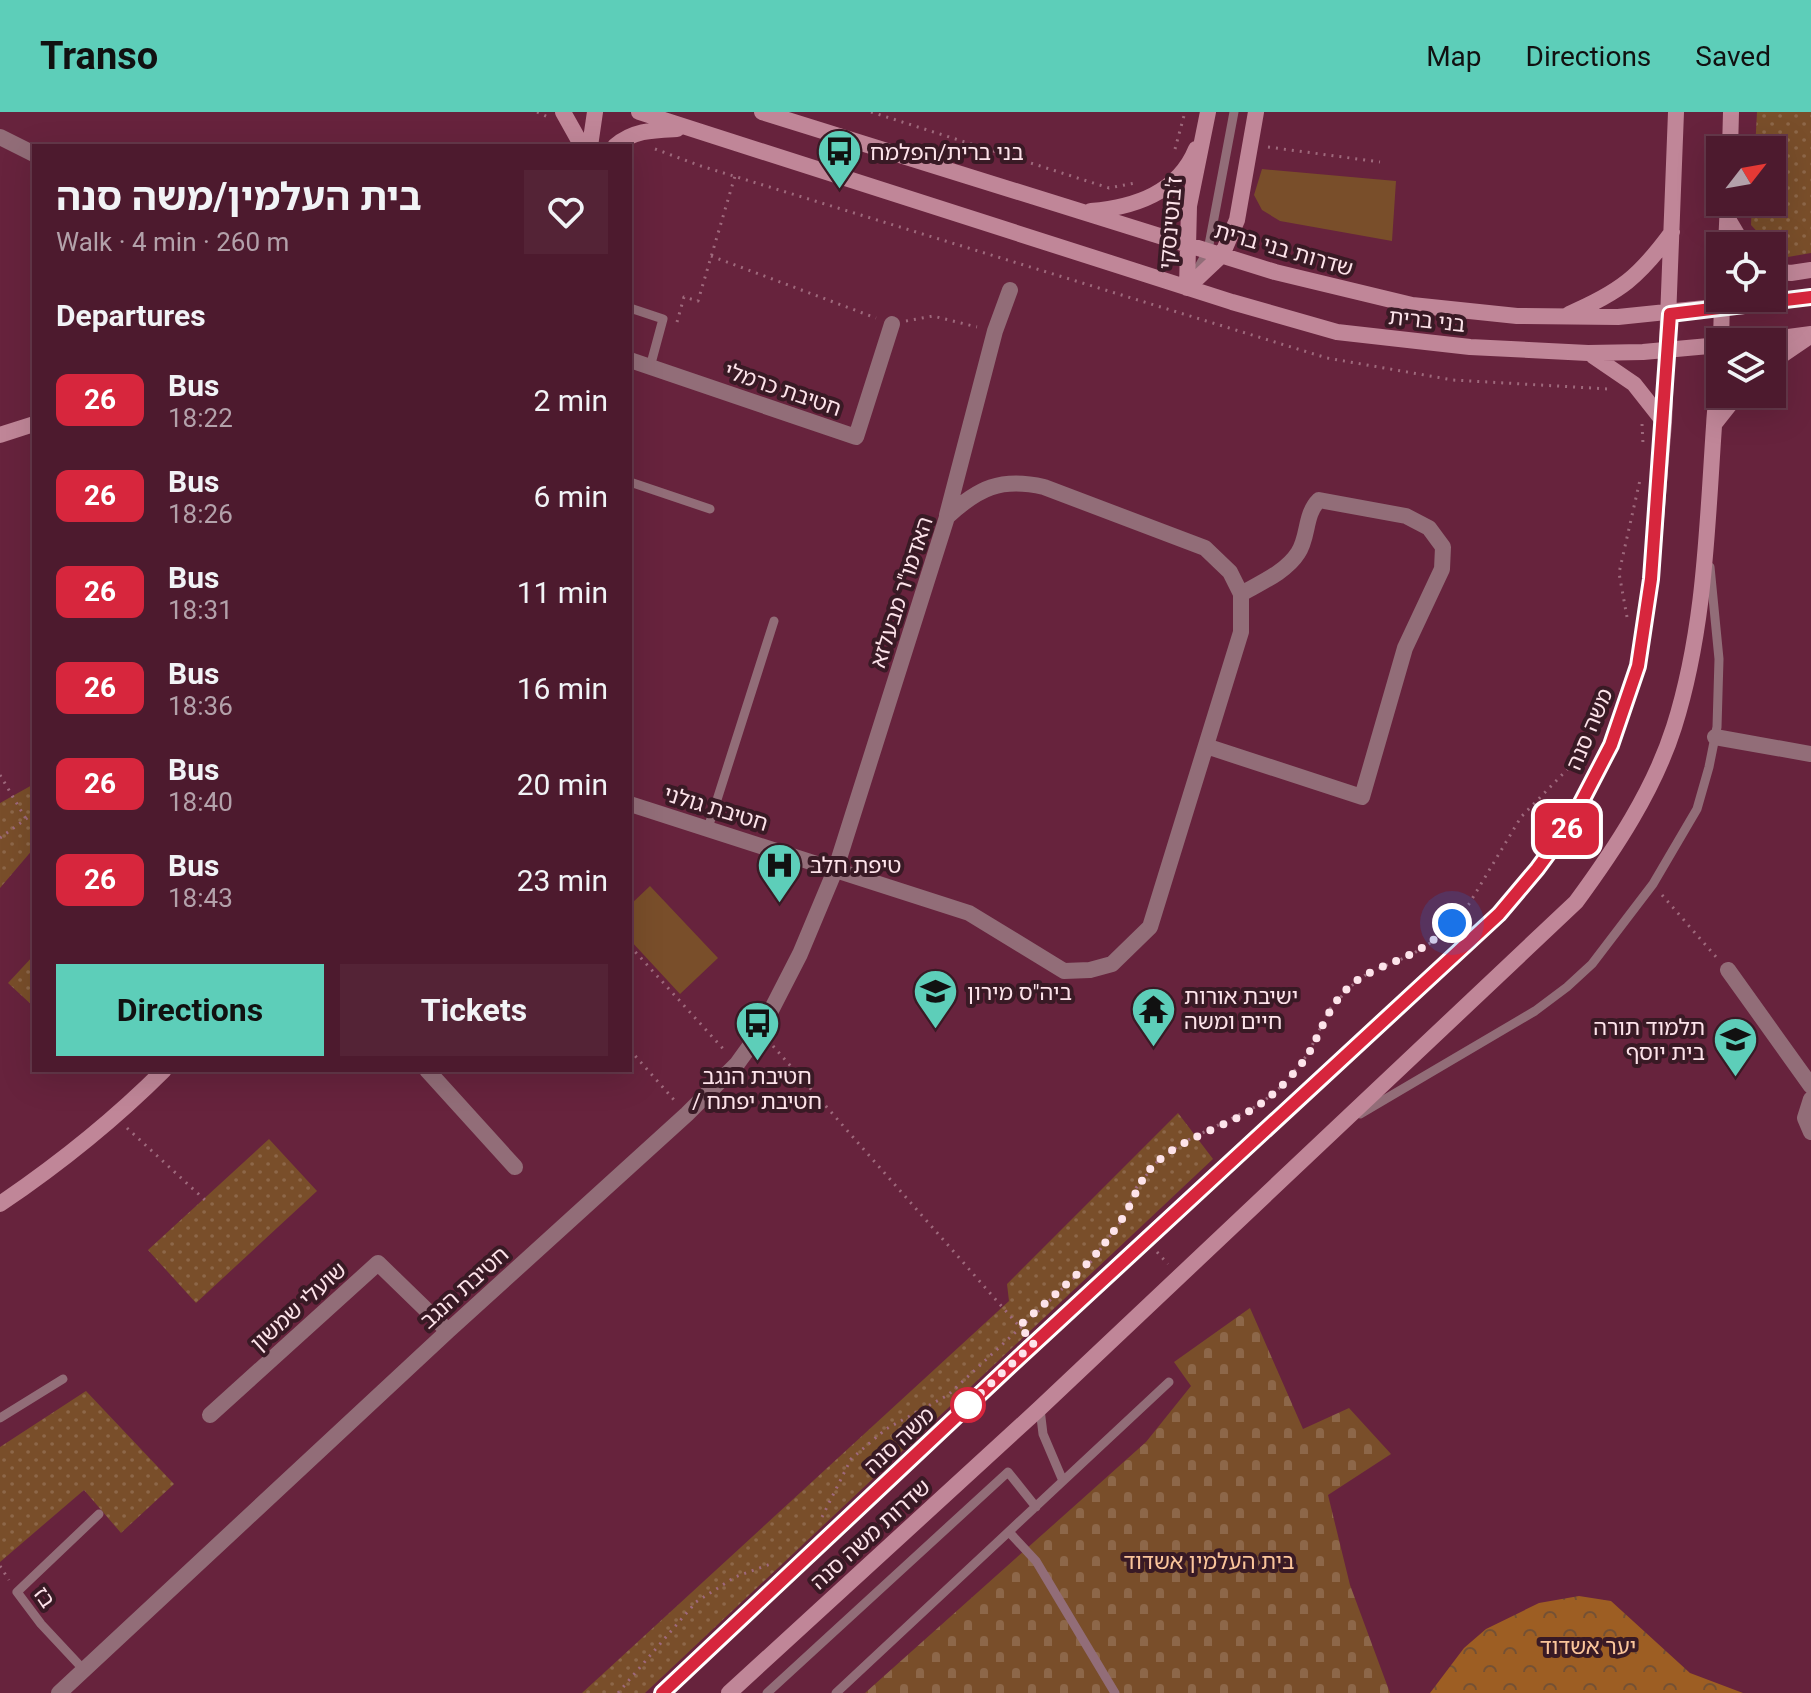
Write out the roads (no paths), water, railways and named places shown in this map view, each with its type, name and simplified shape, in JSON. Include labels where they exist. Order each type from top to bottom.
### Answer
[{"type":"main road","points":[[563,112],[581,144]]},
{"type":"main road","points":[[590,144],[595,112]]},
{"type":"main road","points":[[639,112],[1187,288]]},
{"type":"main road","name":"שדרות בני ברית","points":[[762,112],[1293,277],[1412,305],[1474,313],[1562,317],[1670,314],[1706,306]]},
{"type":"main road","name":"ז'בוטינסקי","points":[[1187,288],[1237,220],[1256,112]]},
{"type":"main road","points":[[1676,112],[1668,350],[1706,346]]},
{"type":"main road","points":[[1730,136],[1731,112]]},
{"type":"main road","points":[[1084,212],[1122,208],[1154,195],[1179,176],[1192,157],[1206,120]]},
{"type":"main road","name":"ז'בוטינסקי","points":[[1187,288],[1189,206],[1206,120]]},
{"type":"main road","points":[[618,144],[631,135],[648,130],[686,129]]},
{"type":"main road","points":[[1562,317],[1625,286],[1654,257],[1672,232]]},
{"type":"main road","points":[[1786,272],[1811,270]]},
{"type":"main road","name":"בני ברית","points":[[1187,288],[1337,332],[1470,347],[1588,353],[1668,350]]},
{"type":"main road","name":"שדרות בני ברית","points":[[1786,299],[1811,297]]},
{"type":"main road","points":[[1786,338],[1811,335]]},
{"type":"main road","points":[[1786,352],[1811,335]]},
{"type":"main road","name":"משה סנה","points":[[662,1693],[1034,1343],[1499,914],[1537,869],[1570,824],[1611,745],[1638,666],[1651,579],[1668,350]]},
{"type":"main road","points":[[1588,353],[1634,384],[1664,422]]},
{"type":"main road","points":[[1040,1408],[1576,902],[1607,860],[1654,773],[1674,727],[1693,647],[1707,545],[1715,408]]},
{"type":"main road","points":[[1714,424],[1727,408]]},
{"type":"main road","points":[[0,435],[32,425]]},
{"type":"main road","points":[[1,1201],[59,1163],[115,1117],[162,1072]]},
{"type":"main road","name":"שדרות משה סנה","points":[[729,1693],[1040,1408]]},
{"type":"street","points":[[0,137],[32,153]]},
{"type":"street","points":[[947,517],[995,331],[1010,290]]},
{"type":"street","name":"חטיבת כרמלי","points":[[632,361],[856,437],[892,324]]},
{"type":"street","name":"האדמו\"ר מבעלזא","points":[[836,868],[947,517],[970,496],[986,488],[1011,483],[1044,487],[1205,548],[1230,572],[1241,594]]},
{"type":"street","points":[[1319,500],[1406,516],[1429,528],[1443,547],[1442,569],[1405,648],[1362,797],[1206,746],[1241,632],[1241,594],[1284,568],[1299,552],[1311,507],[1319,500]]},
{"type":"street","points":[[1715,737],[1811,754]]},
{"type":"street","name":"חטיבת גולני","points":[[632,805],[969,913],[1064,971],[1090,970],[1112,964],[1150,927],[1206,746]]},
{"type":"street","name":"חטיבת הנגב","points":[[59,1693],[448,1331],[687,1114],[737,1064],[760,1032],[800,954],[836,868]]},
{"type":"street","points":[[1728,970],[1811,1086]]},
{"type":"street","points":[[429,1072],[515,1167]]},
{"type":"street","points":[[1811,1099],[1805,1118],[1811,1132]]},
{"type":"street","name":"שועלי שמשון","points":[[210,1415],[378,1263],[448,1331]]},
{"type":"lane","points":[[1215,253],[1234,112]]},
{"type":"lane","points":[[632,309],[663,319],[650,367]]},
{"type":"lane","points":[[632,483],[710,509]]},
{"type":"lane","points":[[1337,1128],[1535,1011],[1567,987],[1592,964],[1653,884],[1697,809],[1715,737],[1719,659],[1707,545]]},
{"type":"lane","points":[[708,828],[774,621]]},
{"type":"lane","points":[[0,1418],[63,1379]]},
{"type":"lane","points":[[836,1693],[1169,1382]]},
{"type":"lane","points":[[1040,1408],[1043,1434],[1063,1481]]},
{"type":"lane","points":[[767,1693],[1008,1472],[1036,1507]]},
{"type":"lane","name":"בז","points":[[84,1670],[41,1624],[17,1592],[99,1514]]},
{"type":"lane","points":[[1009,1532],[1036,1561],[1115,1693]]},
{"type":"place","name":"בני ברית/הפלמח","points":[[839,191]]},
{"type":"place","name":"טיפת חלב","points":[[779,904]]},
{"type":"place","name":"ביה\"ס מירון","points":[[936,1031]]},
{"type":"place","name":"ישיבת אורות חיים ומשה","points":[[1153,1048]]},
{"type":"place","name":"חטיבת הנגב / חטיבת יפתח","points":[[757,1062]]},
{"type":"place","name":"תלמוד תורה בית יוסף","points":[[1736,1079]]},
{"type":"park label","name":"בית העלמין אשדוד","points":[[1209,1561]]},
{"type":"park label","name":"יער אשדוד","points":[[1588,1646]]}]
